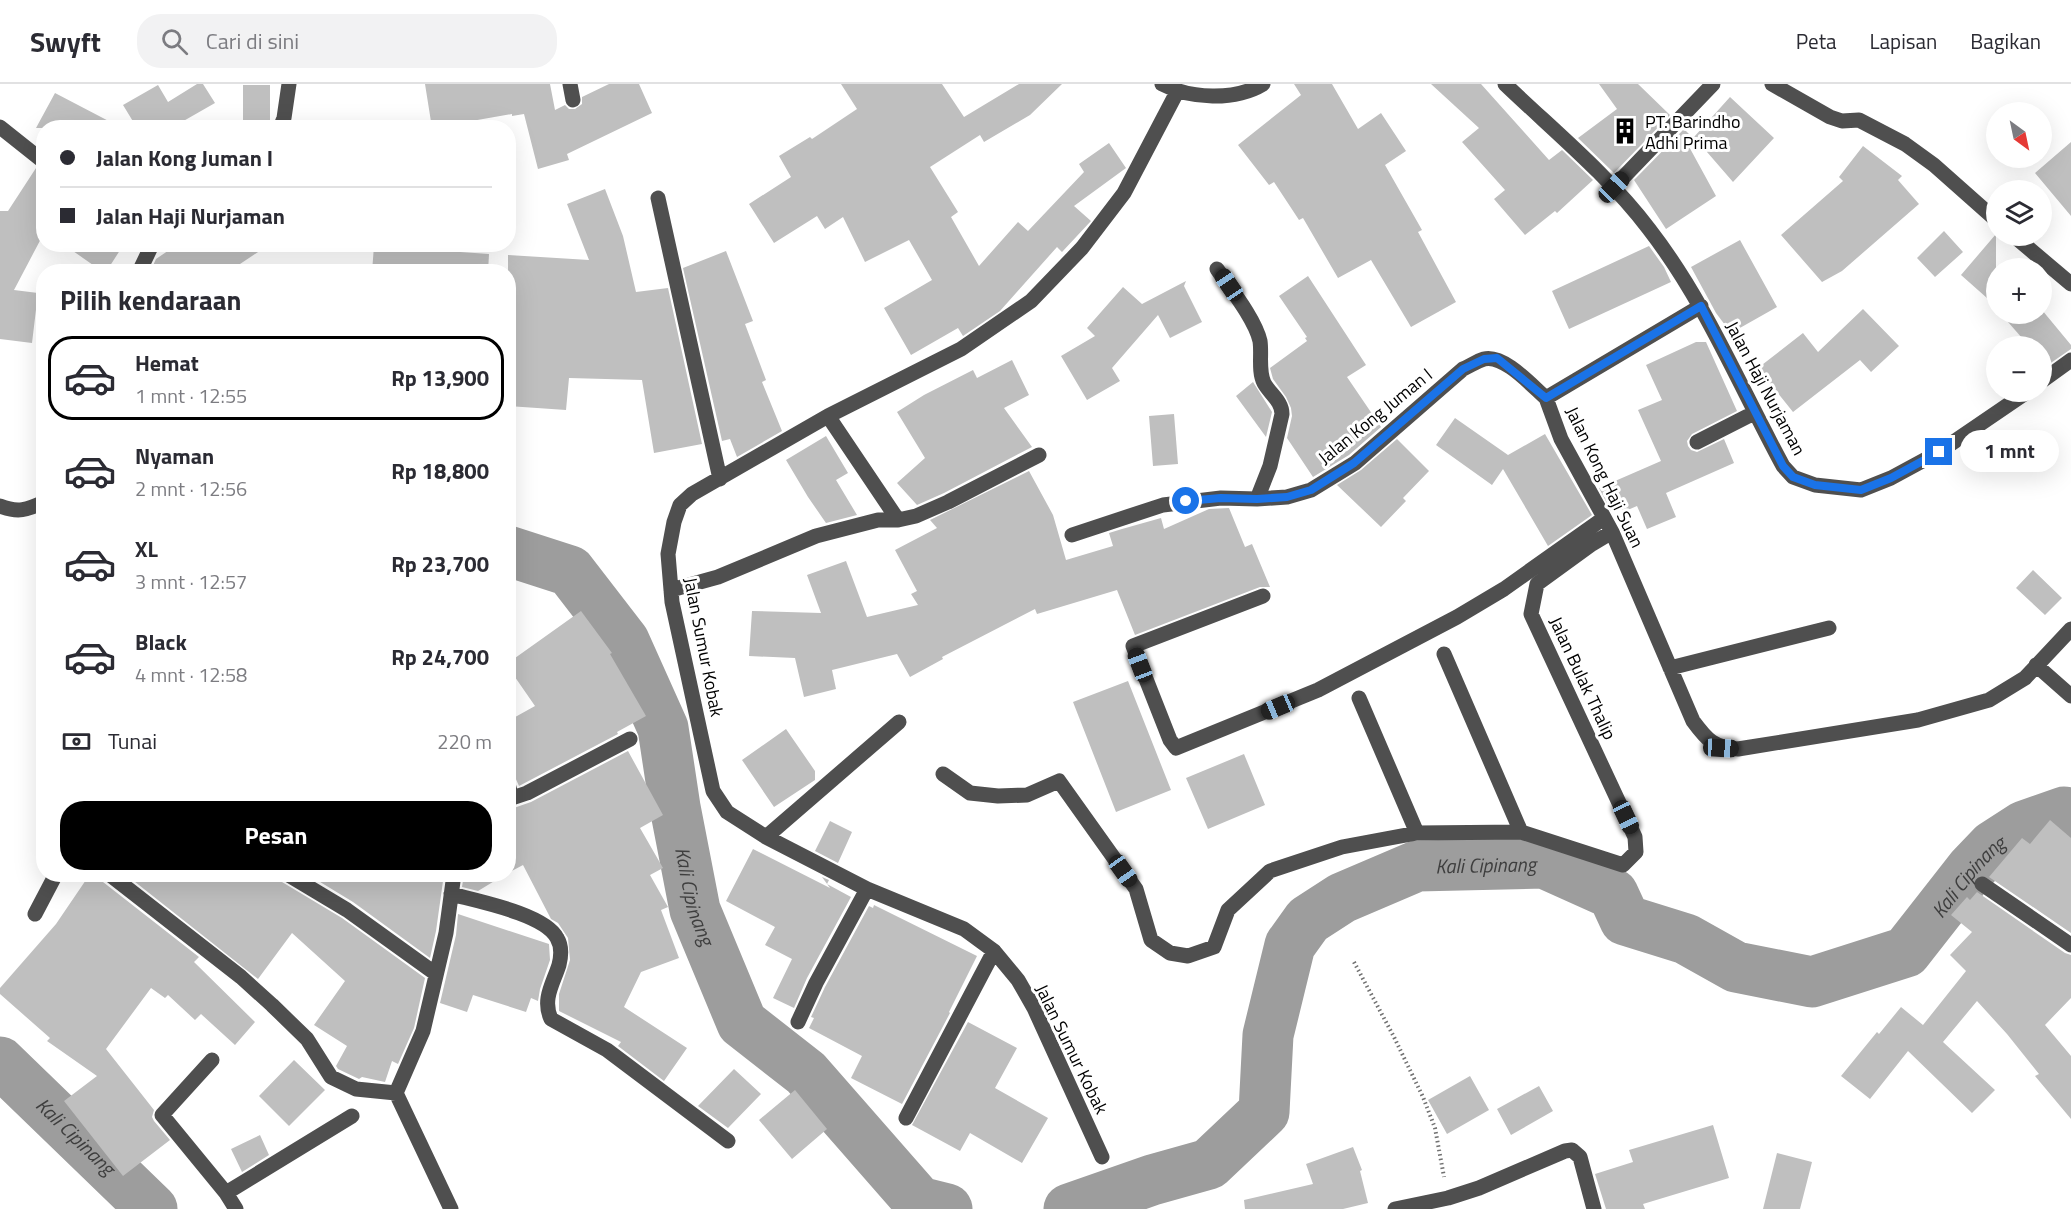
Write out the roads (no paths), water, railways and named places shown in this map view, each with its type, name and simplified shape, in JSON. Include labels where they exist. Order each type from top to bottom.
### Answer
[{"type":"street","points":[[283,120],[289,84]]},
{"type":"street","points":[[570,84],[573,100]]},
{"type":"street","points":[[1162,84],[1177,92],[1214,97],[1256,88],[1263,84]]},
{"type":"street","name":"Jalan Haji Nurjaman","points":[[1505,84],[1614,187],[1650,229],[1701,306],[1783,466],[1793,477],[1815,485],[1861,490],[1891,478],[1939,452],[2012,402]]},
{"type":"street","points":[[1614,187],[1713,84]]},
{"type":"street","points":[[1772,84],[1830,117],[1842,121],[1859,120],[1905,144],[1934,165],[1986,211]]},
{"type":"street","name":"Jalan Sumur Kobak","points":[[1102,1157],[1034,1008],[1018,980],[994,951],[963,929],[867,889],[766,837],[727,812],[713,790],[681,650],[672,602],[668,554],[674,522],[681,506],[692,494],[828,416],[961,349],[1031,301],[1082,248],[1124,193],[1177,92]]},
{"type":"street","points":[[0,127],[36,156]]},
{"type":"street","points":[[658,198],[720,479]]},
{"type":"street","points":[[2026,246],[2071,284]]},
{"type":"street","points":[[1217,269],[1240,302],[1257,334],[1260,342],[1263,381],[1282,408],[1270,466],[1257,499]]},
{"type":"street","name":"Jalan Kong Haji Suan","points":[[1701,306],[1546,398],[1561,439],[1612,532],[1693,721],[1704,735],[1721,748],[1738,749],[1918,720],[1989,700],[2025,678],[2036,665]]},
{"type":"street","name":"Jalan Kong Juman I","points":[[1072,535],[1163,505],[1221,498],[1287,497],[1311,490],[1354,463],[1463,369],[1484,359],[1497,358],[1505,363],[1546,398]]},
{"type":"street","points":[[2052,374],[2071,360]]},
{"type":"street","points":[[1697,442],[1755,413]]},
{"type":"street","points":[[828,416],[898,520]]},
{"type":"street","points":[[671,590],[718,577],[816,536],[878,520],[898,520],[916,516],[1039,455]]},
{"type":"street","points":[[0,506],[18,512],[36,506]]},
{"type":"street","points":[[1263,596],[1133,646],[1170,740],[1176,748],[1318,690],[1457,617],[1504,590],[1604,518]]},
{"type":"street","name":"Jalan Bulak Thalip","points":[[1521,832],[1623,865],[1636,852],[1635,837],[1531,614],[1537,584],[1612,532]]},
{"type":"street","points":[[1670,668],[1829,628]]},
{"type":"street","points":[[2071,629],[2036,665],[2071,696]]},
{"type":"street","points":[[943,774],[970,793],[998,796],[1027,795],[1059,781],[1136,889],[1151,940],[1170,953],[1188,956],[1214,947],[1228,910],[1269,871],[1342,847],[1417,833],[1521,832],[1444,654]]},
{"type":"street","points":[[1359,698],[1417,833]]},
{"type":"street","points":[[766,837],[899,722]]},
{"type":"street","points":[[516,794],[527,793],[630,739]]},
{"type":"street","points":[[35,914],[52,882]]},
{"type":"street","points":[[119,882],[241,977],[272,1005],[307,1039],[331,1077],[356,1089],[396,1093]]},
{"type":"street","points":[[300,882],[347,910],[436,974]]},
{"type":"street","points":[[451,1209],[396,1093],[423,1032],[446,933],[453,882]]},
{"type":"street","points":[[1982,884],[2071,945]]},
{"type":"street","points":[[798,1022],[816,983],[867,889]]},
{"type":"street","points":[[452,894],[504,907],[547,926],[557,937],[561,948],[560,963],[547,1001],[551,1019],[607,1050],[728,1141]]},
{"type":"street","points":[[906,1118],[994,951]]},
{"type":"street","points":[[212,1060],[162,1115],[226,1192],[236,1209]]},
{"type":"street","points":[[226,1192],[352,1116]]},
{"type":"street","points":[[1395,1209],[1448,1198],[1524,1170],[1565,1150],[1572,1150],[1580,1156],[1594,1209]]},
{"type":"waterway","name":"Kali Cipinang","points":[[516,554],[570,571],[624,641],[663,728],[675,807],[695,910],[742,1023],[806,1073],[919,1202],[947,1209]]},
{"type":"waterway","name":"Kali Cipinang","points":[[1069,1209],[1152,1180],[1209,1164],[1264,1112],[1268,1035],[1290,945],[1308,920],[1342,898],[1417,866],[1544,863],[1613,894],[1625,920],[1686,939],[1736,967],[1812,982],[1906,952],[1971,869],[1993,846],[2024,826],[2064,812],[2071,813]]},
{"type":"waterway","name":"Kali Cipinang","points":[[0,1062],[152,1209]]},
{"type":"place","name":"PT. Barindho Adhi Prima","points":[[1625,131]]}]
